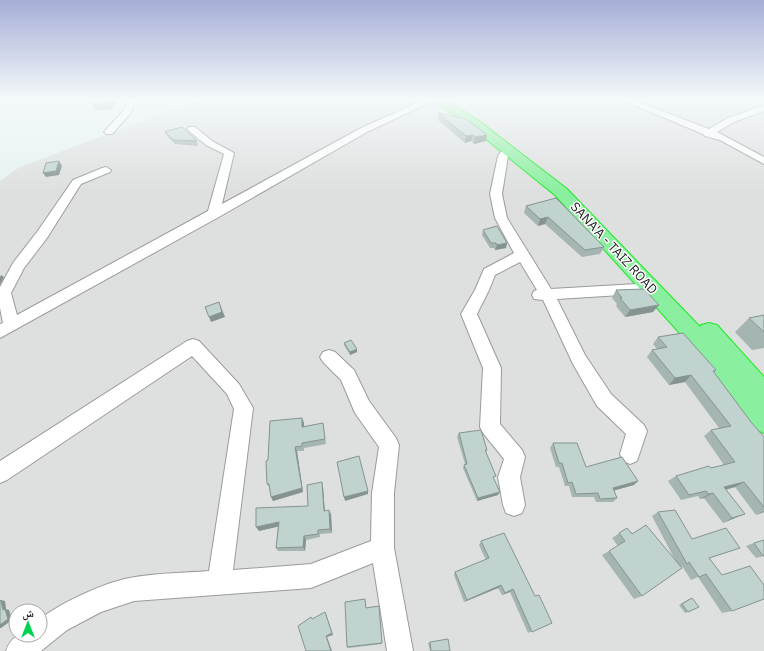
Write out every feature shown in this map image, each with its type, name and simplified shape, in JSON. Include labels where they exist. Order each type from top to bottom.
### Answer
[{"type":"highway","name":"SANA'A - TAIZ ROAD","points":[[483,130],[561,192],[685,324],[764,421]]},
{"type":"highway","name":"SANA'A - TAIZ ROAD","points":[[496,130],[570,189],[647,261],[764,394]]},
{"type":"street","points":[[194,130],[209,142],[229,153],[213,214]]},
{"type":"street","points":[[0,332],[363,130]]},
{"type":"street","points":[[699,130],[723,138],[764,161]]},
{"type":"street","points":[[708,134],[714,130]]},
{"type":"street","points":[[508,150],[503,156],[496,194],[502,218],[543,295],[604,400],[637,431],[630,454]]},
{"type":"street","points":[[12,325],[4,293],[18,266],[42,235],[77,182],[106,170]]},
{"type":"street","points":[[514,505],[509,477],[515,457],[490,427],[492,368],[469,314],[482,290],[489,272],[522,255]]},
{"type":"street","points":[[543,295],[652,288]]},
{"type":"street","points":[[0,473],[192,346],[233,389],[244,408],[220,583]]},
{"type":"street","points":[[329,357],[348,375],[362,407],[389,445],[383,493],[382,548],[400,651]]},
{"type":"street","points":[[48,629],[58,621],[96,601],[134,589],[311,576],[382,548]]},
{"type":"street","points":[[19,651],[30,643]]},
{"type":"shaded area","points":[[117,130],[764,130],[764,651],[0,651],[0,181],[18,168]]},
{"type":"building","points":[[186,130],[197,141],[173,140],[165,132]]},
{"type":"building","points":[[459,130],[481,130],[487,135],[475,137],[473,135],[466,136]]},
{"type":"building","points":[[59,161],[56,171],[43,173],[46,163]]},
{"type":"building","points":[[556,198],[604,247],[585,250],[548,217],[540,219],[526,206]]},
{"type":"building","points":[[497,226],[507,243],[497,245],[496,243],[491,243],[483,230]]},
{"type":"building","points":[[644,289],[659,305],[630,310],[620,298],[622,298],[616,290]]},
{"type":"building","points":[[219,302],[222,312],[209,317],[205,307]]},
{"type":"building","points":[[764,315],[764,332],[749,318]]},
{"type":"building","points":[[683,333],[716,370],[713,371],[764,437],[764,507],[744,482],[724,487],[745,514],[732,518],[713,493],[709,494],[706,491],[689,495],[676,476],[709,466],[711,468],[735,462],[711,430],[731,426],[691,375],[675,378],[652,350],[667,347],[658,337]]},
{"type":"building","points":[[351,340],[357,349],[350,352],[344,343]]},
{"type":"building","points":[[302,418],[302,427],[323,423],[325,439],[302,443],[302,446],[295,447],[302,488],[271,497],[269,484],[267,484],[266,461],[268,460],[270,421]]},
{"type":"building","points":[[481,430],[487,450],[485,450],[496,476],[493,477],[500,492],[478,498],[464,465],[467,464],[459,433]]},
{"type":"building","points":[[553,443],[577,443],[586,467],[622,457],[638,481],[613,488],[617,498],[600,499],[598,493],[576,494],[572,482],[568,483],[562,463],[559,463]]},
{"type":"building","points":[[359,456],[368,491],[344,497],[337,462]]},
{"type":"building","points":[[322,482],[324,511],[329,510],[330,529],[318,530],[318,534],[304,536],[303,547],[276,548],[279,522],[256,527],[256,508],[308,506],[307,485]]},
{"type":"building","points":[[675,510],[692,539],[726,528],[740,548],[709,558],[722,575],[750,566],[764,585],[764,599],[732,611],[706,574],[699,577],[689,562],[687,564],[658,512]]},
{"type":"building","points":[[646,525],[682,568],[642,596],[609,551],[625,541],[619,533],[627,528],[632,534]]},
{"type":"building","points":[[504,533],[535,596],[539,595],[552,623],[532,632],[513,589],[505,593],[501,585],[467,600],[455,572],[489,558],[481,541]]},
{"type":"building","points":[[764,540],[764,556],[763,556],[754,543]]},
{"type":"building","points":[[692,598],[699,607],[688,612],[682,604]]},
{"type":"building","points":[[365,599],[366,608],[379,606],[382,643],[347,647],[345,602]]},
{"type":"building","points":[[1,600],[3,610],[5,609],[8,619],[0,625]]},
{"type":"building","points":[[325,612],[332,633],[326,636],[331,651],[306,651],[298,626],[311,617],[312,619]]},
{"type":"building","points":[[448,639],[450,651],[431,651],[430,642]]}]
